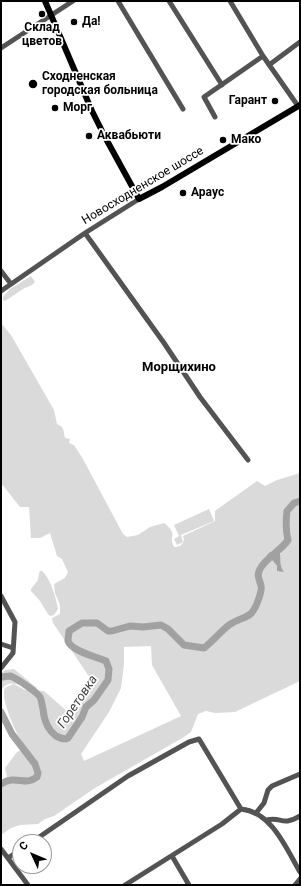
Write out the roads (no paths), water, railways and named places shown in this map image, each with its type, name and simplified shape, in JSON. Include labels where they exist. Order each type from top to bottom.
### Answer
[{"type":"main road","points":[[45,1],[92,111],[139,198]]},
{"type":"main road","name":"Новосходненское шоссе","points":[[139,198],[162,187],[299,106]]},
{"type":"street","points":[[1,48],[51,17],[73,1]]},
{"type":"street","points":[[118,1],[183,109]]},
{"type":"street","points":[[169,1],[222,85]]},
{"type":"street","points":[[230,1],[263,56],[299,106]]},
{"type":"street","points":[[269,64],[300,42]]},
{"type":"street","points":[[215,117],[204,97],[263,56]]},
{"type":"street","name":"Новосходненское шоссе","points":[[1,291],[139,198]]},
{"type":"street","points":[[85,233],[164,343],[200,397],[248,460]]},
{"type":"street","points":[[1,271],[11,284]]},
{"type":"street","points":[[1,596],[15,622],[13,653],[1,668]]},
{"type":"street","points":[[1,644],[13,648]]},
{"type":"street","points":[[44,834],[128,776],[189,742],[199,739],[241,809],[256,813],[267,820],[300,872]]},
{"type":"street","points":[[256,813],[264,803],[268,790],[272,786],[300,774]]},
{"type":"street","points":[[125,885],[222,824],[241,809]]},
{"type":"street","points":[[267,820],[270,819],[288,822],[300,816]]},
{"type":"street","points":[[1,849],[28,885]]},
{"type":"street","points":[[8,858],[12,855]]},
{"type":"street","points":[[172,856],[189,885]]},
{"type":"street","points":[[295,885],[300,879]]},
{"type":"waterway","name":"Горетовка","points":[[1,677],[13,677],[38,695],[41,700],[45,721],[51,731],[56,736],[64,739],[68,738],[82,717],[86,707],[94,700],[108,680],[109,669],[106,661],[79,651],[70,645],[68,641],[69,631],[82,623],[97,623],[108,631],[130,626],[143,627],[161,625],[168,629],[184,645],[204,648],[229,625],[247,616],[253,611],[261,590],[258,576],[260,569],[266,561],[288,540],[286,526],[287,511],[294,503],[300,501]]},
{"type":"waterway","name":"Горетовка","points":[[1,712],[12,734],[35,764],[38,773],[37,777],[32,780],[12,780],[1,784]]},
{"type":"place","name":"Склад цветов","points":[[42,14]]},
{"type":"place","name":"Да!","points":[[74,22]]},
{"type":"place","name":"Сходненская городская больница","points":[[33,84]]},
{"type":"place","name":"Гарант","points":[[275,101]]},
{"type":"place","name":"Морг","points":[[55,108]]},
{"type":"place","name":"Аквабьюти","points":[[89,136]]},
{"type":"place","name":"Мако","points":[[223,140]]},
{"type":"place","name":"Араус","points":[[183,193]]},
{"type":"district","name":"Морщихино","points":[[179,368]]}]
